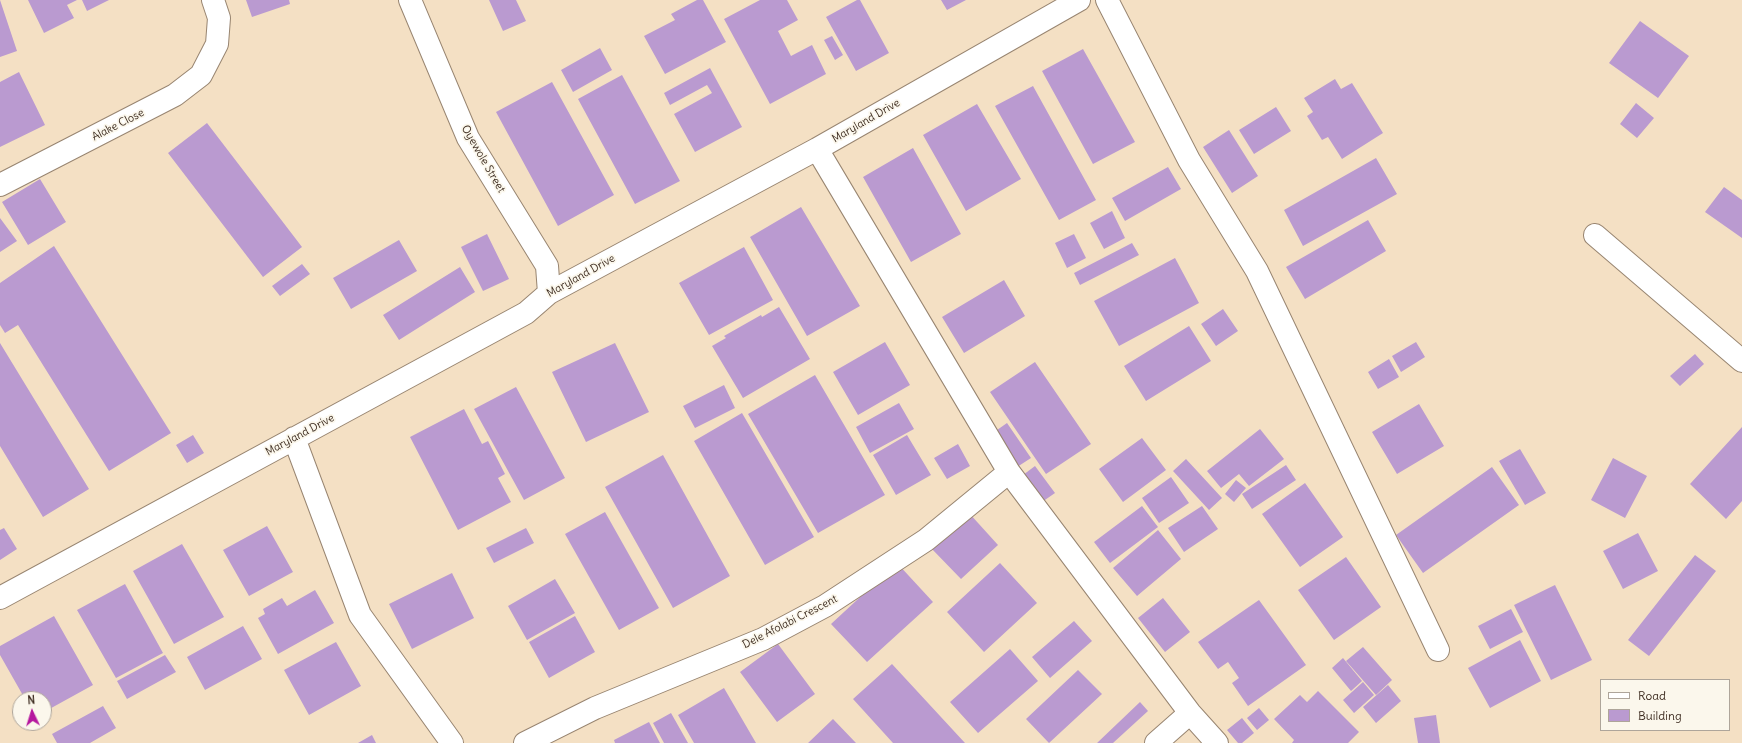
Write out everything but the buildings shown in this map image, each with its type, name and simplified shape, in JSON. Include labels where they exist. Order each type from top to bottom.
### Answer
[{"type":"street","name":"Alake Close","points":[[0,185],[175,95],[201,75],[217,44],[219,18],[213,0]]},
{"type":"street","name":"Oyewole Street","points":[[410,0],[468,138],[547,266],[549,293]]},
{"type":"street","name":"Maryland Drive","points":[[0,598],[526,313],[549,293],[817,149],[1079,0]]},
{"type":"street","points":[[1107,0],[1189,160],[1258,271],[1438,650]]},
{"type":"street","points":[[817,149],[1010,472],[1190,713],[1217,743]]},
{"type":"street","points":[[1595,235],[1742,361]]},
{"type":"street","points":[[294,438],[360,616],[452,743]]},
{"type":"street","name":"Dele Afolabi Crescent","points":[[525,743],[595,708],[763,639],[825,606],[926,540],[1010,472]]},
{"type":"street","points":[[1156,743],[1190,713]]}]
